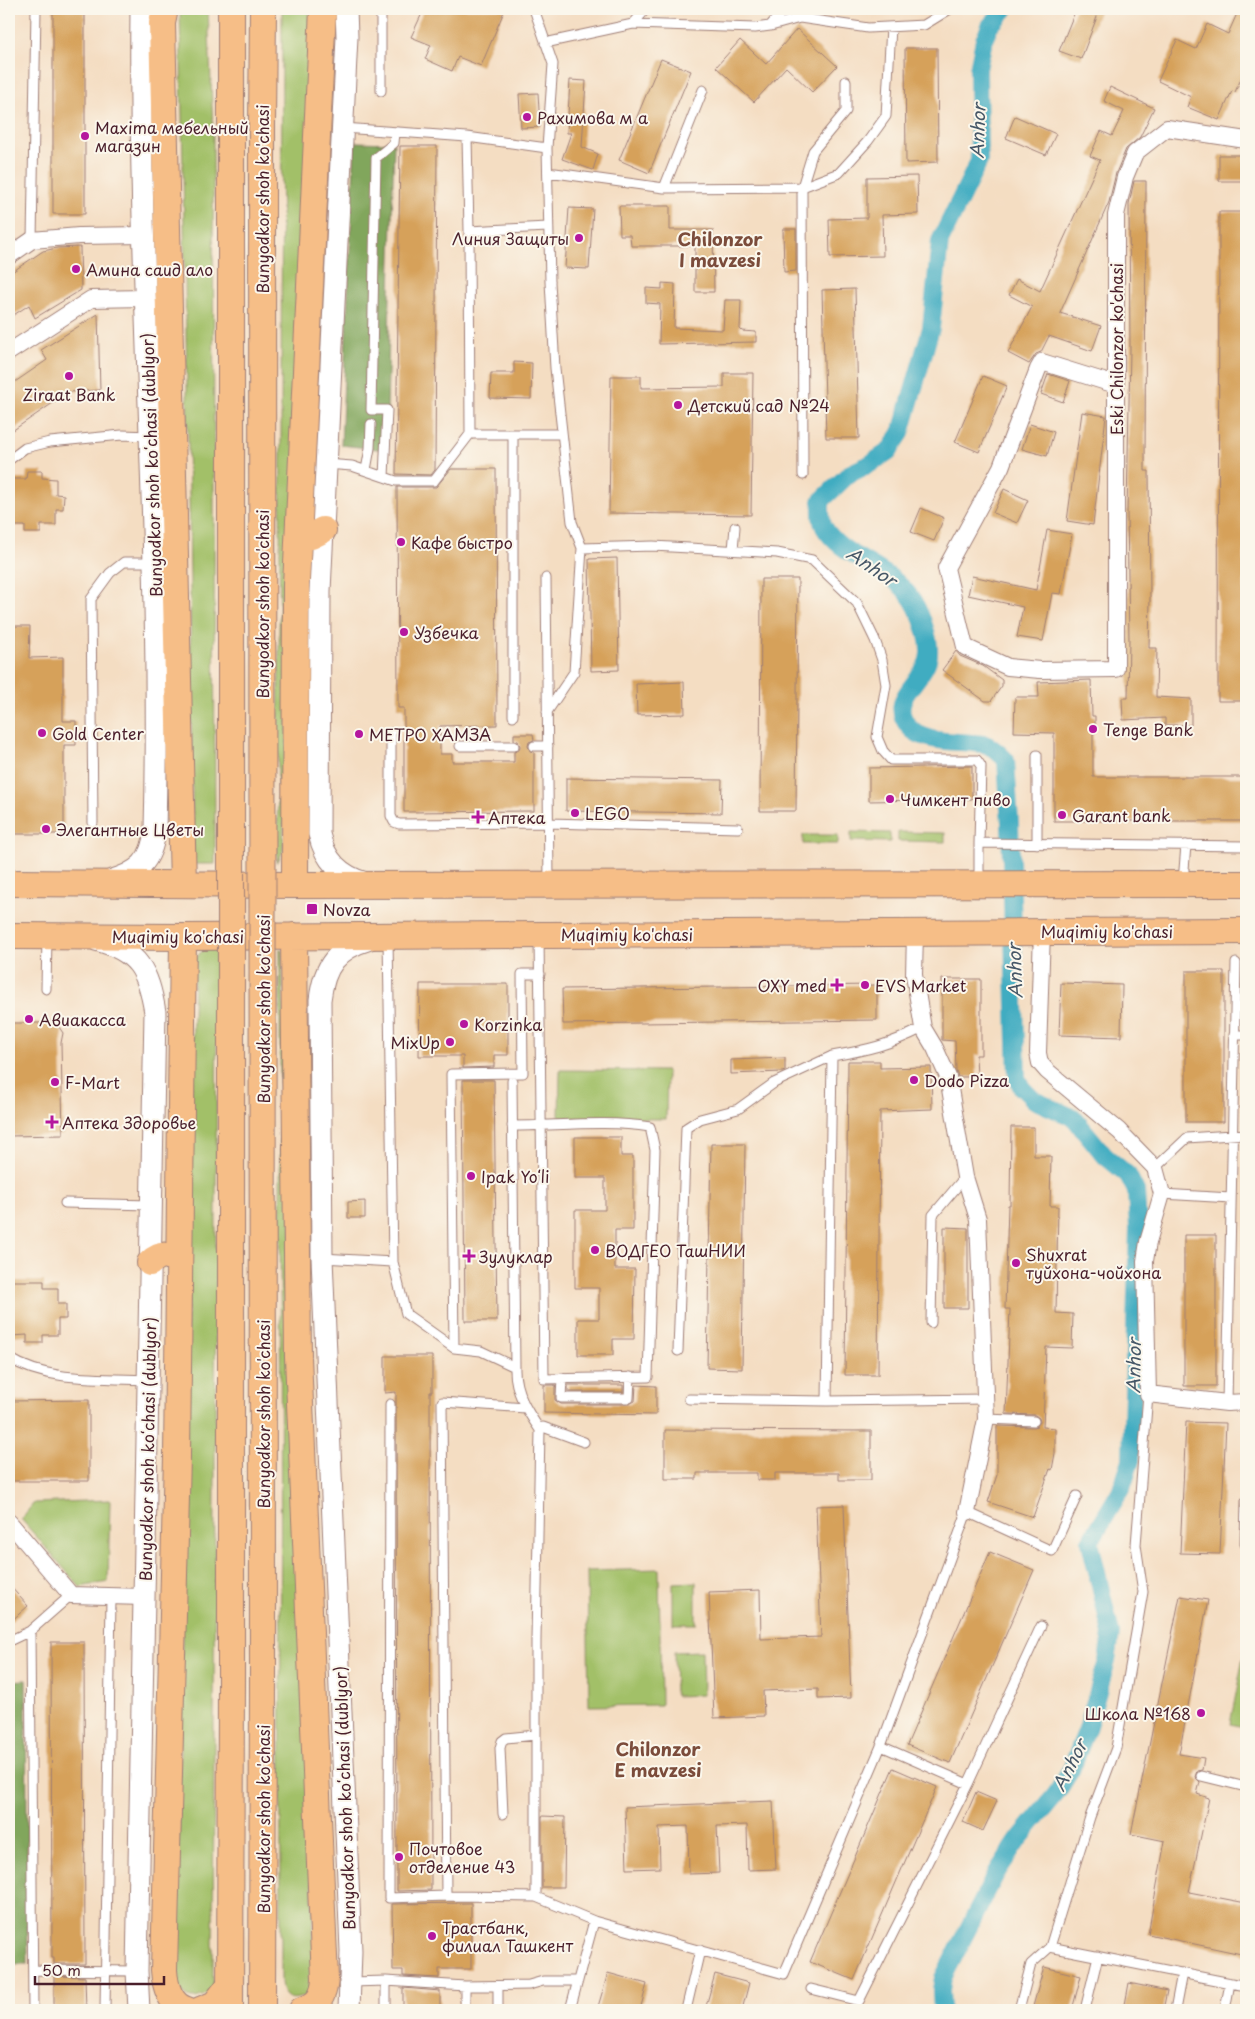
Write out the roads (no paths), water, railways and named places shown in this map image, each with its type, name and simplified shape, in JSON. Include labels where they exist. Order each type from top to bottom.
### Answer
[{"type":"main road","points":[[165,9],[162,23],[183,884]]},
{"type":"main road","name":"Bunyodkor shoh ko'chasi","points":[[230,2010],[231,9]]},
{"type":"main road","name":"Bunyodkor shoh ko'chasi","points":[[262,2010],[263,9]]},
{"type":"main road","points":[[295,885],[296,585],[311,530],[323,9]]},
{"type":"main road","points":[[9,883],[295,885],[1246,884]]},
{"type":"main road","name":"Muqimiy ko'chasi","points":[[9,936],[183,937],[983,931],[1246,932]]},
{"type":"main road","points":[[294,936],[298,1357],[325,1979],[321,1998],[313,2006],[302,2010]]},
{"type":"main road","points":[[183,937],[177,1456],[164,1970],[169,1994],[182,2009],[187,2010]]},
{"type":"main road","points":[[150,1263],[156,1257],[166,1255],[174,1258],[179,1264]]},
{"type":"main road","points":[[262,1984],[276,2002],[291,2010]]},
{"type":"main road","points":[[200,2010],[215,2004],[230,1985]]},
{"type":"street","name":"Bunyodkor shoh koʻchasi (dublyor)","points":[[94,883],[124,876],[140,867],[149,857],[154,838],[155,562],[144,235],[141,9]]},
{"type":"street","points":[[346,9],[347,37],[326,464],[311,530],[320,592],[319,834],[326,855],[340,872],[354,880],[374,884]]},
{"type":"street","name":"Eski Chilonzor ko'chasi","points":[[1116,385],[1042,362],[1001,467],[946,568],[965,647],[1008,667],[1040,670],[1116,670],[1116,385],[1116,215],[1125,177],[1135,153],[1167,128],[1246,140]]},
{"type":"street","points":[[9,256],[32,240],[80,236],[144,235]]},
{"type":"street","points":[[9,352],[91,299],[146,298]]},
{"type":"street","points":[[1037,931],[1038,1053],[1040,1062],[1047,1071],[1119,1131],[1156,1168],[1162,1194],[1148,1242],[1145,1261],[1148,1394],[1227,1403],[1246,1402]]},
{"type":"street","points":[[915,932],[914,975],[923,1028],[935,1048],[948,1077],[965,1177],[978,1219],[986,1418],[967,1512]]},
{"type":"street","name":"Bunyodkor shoh koʻchasi (dublyor)","points":[[349,2010],[351,1982],[322,1258],[320,1000],[322,987],[330,964],[343,950],[367,940],[388,935]]},
{"type":"street","name":"Bunyodkor shoh koʻchasi (dublyor)","points":[[74,936],[111,944],[127,952],[140,964],[149,981],[155,1012],[137,1971],[139,2010]]},
{"type":"street","points":[[9,1522],[71,1595],[144,1597]]},
{"type":"lane","points":[[32,240],[36,9]]},
{"type":"lane","points":[[381,9],[381,91]]},
{"type":"lane","points":[[534,9],[553,64],[547,148],[548,227],[555,368],[572,522],[582,548],[574,672],[547,712]]},
{"type":"lane","points":[[633,24],[646,9]]},
{"type":"lane","points":[[770,26],[784,9]]},
{"type":"lane","points":[[545,43],[633,24],[755,28],[800,18],[868,28],[924,25],[950,9]]},
{"type":"lane","points":[[548,172],[664,188],[802,188],[839,173],[868,141],[886,116],[891,26]]},
{"type":"lane","points":[[803,475],[802,188],[813,151],[846,111],[846,81]]},
{"type":"lane","points":[[664,188],[703,90]]},
{"type":"lane","points":[[342,128],[466,137],[547,148]]},
{"type":"lane","points":[[384,477],[387,410],[371,410],[376,158],[394,143],[395,132]]},
{"type":"lane","points":[[326,464],[352,466],[396,481],[434,481],[470,434],[469,231],[466,137]]},
{"type":"lane","points":[[469,231],[548,227]]},
{"type":"lane","points":[[366,470],[370,448],[371,424]]},
{"type":"lane","points":[[470,434],[562,434]]},
{"type":"lane","points":[[513,434],[513,716]]},
{"type":"lane","points":[[9,460],[25,448],[50,442],[122,435],[151,436]]},
{"type":"lane","points":[[733,550],[735,527]]},
{"type":"lane","points":[[582,548],[653,546],[733,550],[777,553],[812,560],[856,603],[875,640],[882,660],[886,685],[877,737],[883,751],[891,760],[977,760],[979,762],[981,884]]},
{"type":"lane","points":[[93,823],[92,599],[110,573],[124,562],[155,562]]},
{"type":"lane","points":[[546,578],[549,885]]},
{"type":"lane","points":[[391,733],[392,816],[394,822],[399,824],[548,823],[738,828]]},
{"type":"lane","points":[[460,746],[514,746]]},
{"type":"lane","points":[[534,746],[548,746]]},
{"type":"lane","points":[[1035,844],[1037,755]]},
{"type":"lane","points":[[981,844],[1246,846]]},
{"type":"lane","points":[[1182,884],[1186,845]]},
{"type":"lane","points":[[512,1126],[542,1126],[623,1123],[650,1127],[655,1150],[648,1377],[544,1379],[542,1126],[539,934]]},
{"type":"lane","points":[[388,935],[393,1262],[406,1314],[454,1348],[481,1351],[515,1367]]},
{"type":"lane","points":[[46,989],[47,936]]},
{"type":"lane","points":[[1227,1403],[1236,963]]},
{"type":"lane","points":[[454,1348],[451,1074],[523,1073],[522,974],[540,974]]},
{"type":"lane","points":[[678,1351],[686,1128],[700,1119],[738,1109],[774,1082],[832,1056],[872,1049],[896,1042],[923,1028]]},
{"type":"lane","points":[[1234,1035],[1246,1035]]},
{"type":"lane","points":[[827,1401],[832,1056]]},
{"type":"lane","points":[[512,1081],[514,1379],[525,1408],[540,1430],[536,1897]]},
{"type":"lane","points":[[1156,1168],[1187,1138],[1246,1134]]},
{"type":"lane","points":[[931,1323],[933,1215],[965,1177]]},
{"type":"lane","points":[[1162,1194],[1231,1198]]},
{"type":"lane","points":[[65,1203],[151,1205]]},
{"type":"lane","points":[[322,1258],[393,1262]]},
{"type":"lane","points":[[9,1358],[46,1373],[89,1378],[148,1380]]},
{"type":"lane","points":[[562,1378],[561,1398],[629,1398],[630,1377]]},
{"type":"lane","points":[[1019,2010],[1031,1964],[1050,1947],[1090,1817],[1105,1780],[1118,1738],[1143,1592],[1136,1545],[1148,1394]]},
{"type":"lane","points":[[688,1399],[827,1401],[986,1399]]},
{"type":"lane","points":[[446,1896],[442,1402],[525,1408]]},
{"type":"lane","points":[[390,1404],[389,1898],[446,1896],[536,1897],[594,1921],[784,1974],[881,1746],[967,1512],[1052,1551],[1077,1496]]},
{"type":"lane","points":[[986,1418],[1034,1420]]},
{"type":"lane","points":[[540,1430],[543,1427],[584,1442]]},
{"type":"lane","points":[[1245,1544],[1246,1501]]},
{"type":"lane","points":[[9,1641],[30,1631],[71,1595]]},
{"type":"lane","points":[[105,2010],[111,1597]]},
{"type":"lane","points":[[811,1989],[859,2001],[968,1784],[1042,1626]]},
{"type":"lane","points":[[30,1631],[33,2010]]},
{"type":"lane","points":[[503,1814],[500,1748],[502,1741],[506,1738],[536,1735]]},
{"type":"lane","points":[[881,1746],[968,1784]]},
{"type":"lane","points":[[1201,1776],[1246,1787]]},
{"type":"lane","points":[[570,2010],[594,1921]]},
{"type":"lane","points":[[1050,1947],[1246,1986]]},
{"type":"lane","points":[[686,2010],[700,1950]]},
{"type":"lane","points":[[1085,2010],[1098,1956]]},
{"type":"lane","points":[[33,1970],[137,1971]]},
{"type":"lane","points":[[1175,2010],[1182,1973]]},
{"type":"lane","points":[[386,1981],[386,2010]]},
{"type":"lane","points":[[351,1982],[386,1981],[498,1986],[530,1985],[543,1981],[578,1981]]},
{"type":"lane","points":[[1225,2010],[1230,1983]]},
{"type":"lane","points":[[465,1986],[465,2010]]},
{"type":"lane","points":[[498,1986],[498,2010]]},
{"type":"waterway","name":"Anhor","points":[[942,2010],[941,1990],[943,1978],[997,1872],[1019,1839],[1056,1794],[1071,1770],[1087,1729],[1107,1661],[1111,1634],[1090,1542],[1122,1488],[1131,1460],[1138,1228],[1136,1191],[1128,1175],[1105,1156],[1074,1118],[1034,1100],[1022,1088],[1017,1078],[1010,823],[1006,760],[996,750],[986,744],[930,739],[909,727],[903,717],[901,708],[903,700],[925,668],[929,654],[927,634],[920,614],[908,594],[897,582],[833,539],[824,527],[821,514],[821,501],[849,474],[870,464],[889,451],[901,433],[931,328],[940,241],[979,161],[978,69],[984,40],[990,26],[1005,9]]},
{"type":"place","name":"Рахимова м а","points":[[527,117]]},
{"type":"place","name":"Maxima мебельный магазин","points":[[85,136]]},
{"type":"place","name":"Линия Защиты","points":[[579,238]]},
{"type":"place","name":"Амина саид ало","points":[[76,269]]},
{"type":"place","name":"Ziraat Bank","points":[[69,376]]},
{"type":"place","name":"Детский сад №24","points":[[678,405]]},
{"type":"place","name":"Кафе быстро","points":[[401,542]]},
{"type":"place","name":"Узбечка","points":[[404,632]]},
{"type":"place","name":"Tenge Bank","points":[[1093,729]]},
{"type":"place","name":"Gold Center","points":[[42,733]]},
{"type":"place","name":"МЕТРО ХАМЗА","points":[[359,734]]},
{"type":"place","name":"Чимкент пиво","points":[[890,799]]},
{"type":"place","name":"LEGO","points":[[575,813]]},
{"type":"place","name":"Garant bank","points":[[1062,815]]},
{"type":"place","name":"Аптека","points":[[478,817]]},
{"type":"place","name":"Элегантные Цветы","points":[[46,829]]},
{"type":"place","name":"Novza","points":[[312,909]]},
{"type":"place","name":"OXY med","points":[[837,985]]},
{"type":"place","name":"EVS Market","points":[[865,985]]},
{"type":"place","name":"Авиакасса","points":[[29,1019]]},
{"type":"place","name":"Korzinka","points":[[464,1024]]},
{"type":"place","name":"MixUp","points":[[450,1042]]},
{"type":"place","name":"Dodo Pizza","points":[[914,1080]]},
{"type":"place","name":"F-Mart","points":[[55,1082]]},
{"type":"place","name":"Аптека Здоровье","points":[[52,1122]]},
{"type":"place","name":"Ipak Yoʻli","points":[[471,1176]]},
{"type":"place","name":"ВОДГЕО ТашНИИ","points":[[595,1250]]},
{"type":"place","name":"Зулуклар","points":[[469,1256]]},
{"type":"place","name":"Shuxrat туйхона-чойхона","points":[[1016,1263]]},
{"type":"place","name":"Школа №168","points":[[1201,1713]]},
{"type":"place","name":"Почтовое отделение 43","points":[[399,1857]]},
{"type":"place","name":"Трастбанк, филиал Ташкент","points":[[432,1936]]},
{"type":"district","name":"Chilonzor I mavzesi","points":[[720,248]]},
{"type":"district","name":"Chilonzor E mavzesi","points":[[658,1758]]}]
